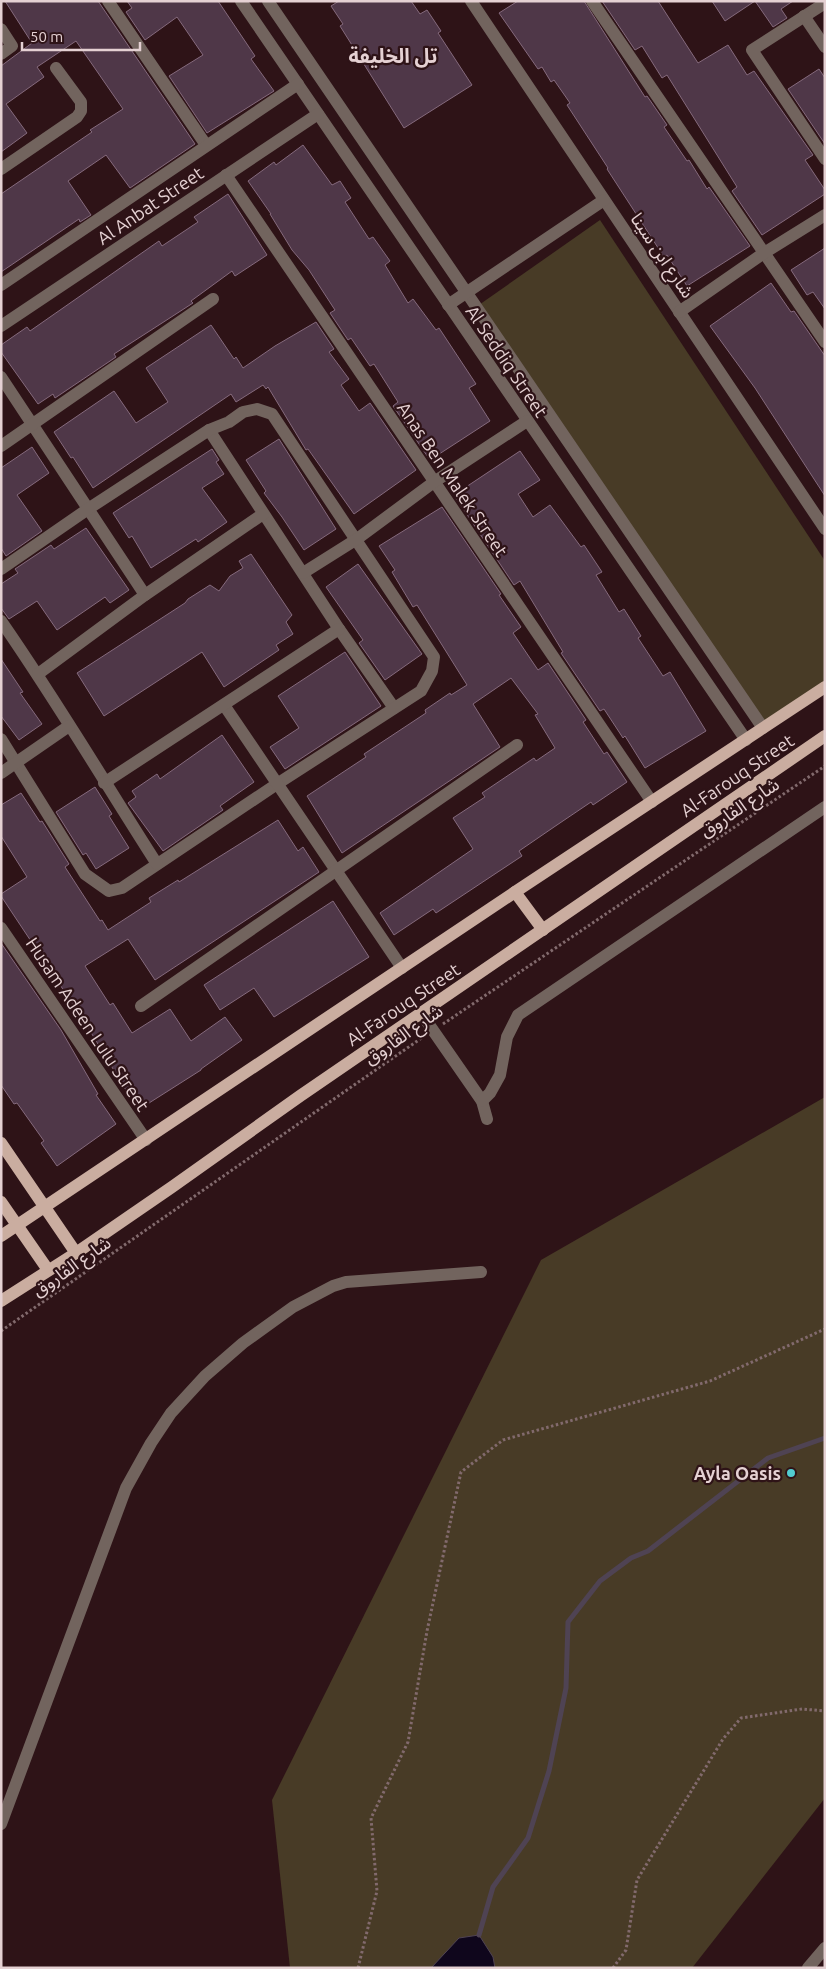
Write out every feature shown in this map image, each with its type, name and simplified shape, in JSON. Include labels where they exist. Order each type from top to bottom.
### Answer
[{"type":"main road","name":"Al-Farouq Street","points":[[1,1236],[825,687]]},
{"type":"main road","name":"Al-Farouq Street","points":[[1,1301],[76,1253],[421,1013],[825,736]]},
{"type":"main road","points":[[515,892],[543,930]]},
{"type":"main road","points":[[1,1143],[76,1253]]},
{"type":"main road","points":[[1,1202],[48,1270]]},
{"type":"street","points":[[108,1],[206,145]]},
{"type":"street","name":"Al Seddiq Street","points":[[241,1],[746,740]]},
{"type":"street","name":"Al Seddiq Street","points":[[268,1],[763,728]]},
{"type":"street","points":[[592,1],[825,342]]},
{"type":"street","name":"شارع ابن سينا","points":[[474,2],[604,200],[825,529]]},
{"type":"street","points":[[825,3],[752,50],[825,159]]},
{"type":"street","points":[[804,16],[825,47]]},
{"type":"street","points":[[1,30],[12,46],[1,54]]},
{"type":"street","points":[[1,168],[76,117],[81,111],[81,102],[56,68]]},
{"type":"street","name":"Al Anbat Street","points":[[1,285],[298,84]]},
{"type":"street","name":"Al Anbat Street","points":[[1,326],[318,114]]},
{"type":"street","name":"Anas Ben Malek Street","points":[[226,175],[652,802]]},
{"type":"street","points":[[448,305],[604,200]]},
{"type":"street","points":[[679,312],[764,253],[825,215]]},
{"type":"street","points":[[1,446],[213,299]]},
{"type":"street","points":[[1,378],[145,595]]},
{"type":"street","points":[[1,569],[88,509],[209,430],[229,422],[243,412],[257,409],[272,414],[434,657],[432,671],[421,691],[277,784],[122,888],[109,891],[85,874],[18,762],[1,739]]},
{"type":"street","points":[[303,573],[356,539],[434,482],[527,421]]},
{"type":"street","points":[[209,430],[339,629],[394,708]]},
{"type":"street","points":[[38,674],[145,595],[263,514]]},
{"type":"street","points":[[1,621],[38,674],[104,783],[157,864]]},
{"type":"street","points":[[104,783],[339,629]]},
{"type":"street","points":[[224,705],[402,968]]},
{"type":"street","points":[[1,773],[69,726]]},
{"type":"street","points":[[141,1006],[517,745]]},
{"type":"street","points":[[482,1101],[500,1075],[507,1037],[518,1015],[825,807]]},
{"type":"street","name":"Husam Adeen Lulu Street","points":[[1,928],[146,1140]]},
{"type":"street","points":[[421,1013],[482,1101],[487,1119]]},
{"type":"street","points":[[1,1824],[126,1488],[150,1443],[170,1413],[225,1358],[293,1307],[332,1286],[346,1282],[481,1272]]},
{"type":"street","points":[[808,1968],[825,1948]]},
{"type":"path","name":"شارع الفاروق","points":[[1,1331],[433,1030],[825,766]]},
{"type":"path","points":[[358,1968],[377,1891],[372,1818],[408,1742],[426,1631],[461,1472],[503,1440],[710,1381],[825,1328]]},
{"type":"path","points":[[613,1968],[626,1950],[637,1880],[722,1739],[741,1718],[802,1709],[825,1711]]},
{"type":"shaded area","points":[[600,220],[825,561],[825,688],[763,728],[476,307]]},
{"type":"shaded area","points":[[825,1097],[825,1798],[692,1968],[290,1968],[272,1800],[541,1260]]},
{"type":"shaded area","points":[[479,1935],[493,1957],[495,1968],[431,1968],[459,1938]]},
{"type":"building","points":[[5,1],[98,1],[195,144],[130,188],[106,155],[68,181],[91,215],[80,222],[79,219],[1,272],[1,194],[92,132],[90,130],[123,109],[76,41],[37,67],[44,77],[6,104],[27,133],[1,152],[1,66],[32,43]]},
{"type":"building","points":[[127,1],[218,1],[255,56],[251,59],[274,91],[207,133],[169,76],[203,55],[177,17],[145,40],[126,12],[132,8]]},
{"type":"building","points":[[339,1],[411,1],[420,14],[427,10],[441,31],[438,33],[472,85],[404,128],[340,26],[343,24],[331,6]]},
{"type":"building","points":[[518,1],[584,1],[645,97],[647,96],[667,125],[664,127],[687,161],[689,160],[707,189],[709,187],[750,246],[687,286],[667,255],[664,257],[607,169],[567,105],[570,103],[554,80],[551,82],[542,67],[538,69],[499,13]]},
{"type":"building","points":[[602,1],[658,1],[698,63],[728,45],[747,75],[754,71],[813,155],[805,160],[825,190],[825,194],[762,235],[732,191],[737,187],[667,75],[662,78],[642,46],[635,50]]},
{"type":"building","points":[[712,1],[755,1],[725,21]]},
{"type":"building","points":[[755,1],[793,1],[781,9],[787,18],[773,27]]},
{"type":"building","points":[[819,69],[825,78],[825,144],[788,89]]},
{"type":"building","points":[[303,145],[332,185],[340,181],[351,198],[345,202],[369,239],[373,237],[390,261],[385,265],[408,303],[413,299],[436,330],[439,328],[476,384],[469,388],[490,421],[430,460],[393,406],[398,402],[374,364],[370,366],[351,338],[348,340],[330,313],[335,310],[309,270],[292,250],[271,214],[248,181],[274,162],[276,165]]},
{"type":"building","points":[[228,194],[267,255],[235,276],[232,271],[191,301],[193,303],[114,354],[116,357],[55,398],[53,394],[38,404],[1,352],[1,345],[27,327],[30,331],[159,241],[162,246],[198,222],[194,217]]},
{"type":"building","points":[[825,248],[825,309],[813,292],[807,295],[791,270]]},
{"type":"building","points":[[771,283],[791,312],[794,311],[825,356],[825,496],[755,388],[710,326]]},
{"type":"building","points":[[316,322],[334,349],[329,352],[349,379],[341,385],[359,411],[370,403],[416,470],[354,514],[308,449],[306,450],[268,387],[266,389],[263,385],[236,402],[231,394],[93,488],[54,432],[114,391],[136,423],[168,402],[146,368],[211,325],[234,359],[236,357],[243,368],[275,346]]},
{"type":"building","points":[[279,439],[336,529],[304,550],[264,493],[266,491],[246,460]]},
{"type":"building","points":[[32,447],[49,473],[17,495],[42,531],[6,556],[1,548],[1,468]]},
{"type":"building","points":[[212,449],[219,460],[216,462],[224,474],[202,488],[227,522],[198,542],[196,539],[151,568],[132,536],[129,538],[113,513]]},
{"type":"building","points":[[520,451],[540,480],[518,494],[533,517],[550,505],[581,547],[584,545],[602,572],[596,575],[619,612],[624,609],[641,636],[638,638],[663,676],[670,672],[706,731],[645,768],[625,736],[623,738],[604,709],[600,711],[561,653],[563,652],[520,581],[514,585],[456,498],[459,496],[457,493]]},
{"type":"building","points":[[442,507],[521,627],[513,633],[538,670],[548,663],[586,720],[583,722],[604,754],[607,752],[627,782],[593,805],[591,802],[519,851],[522,856],[436,913],[433,909],[394,935],[380,913],[473,849],[453,818],[485,797],[482,793],[534,758],[536,761],[555,748],[535,715],[538,714],[511,678],[473,704],[500,747],[342,853],[307,796],[366,757],[364,754],[426,713],[425,710],[450,693],[451,695],[467,685],[417,605],[413,607],[392,572],[395,570],[379,546]]},
{"type":"building","points":[[86,528],[129,590],[110,603],[105,597],[57,630],[37,601],[9,619],[1,608],[1,584],[18,573],[15,569],[51,545],[54,549]]},
{"type":"building","points":[[251,554],[292,615],[286,622],[293,634],[276,645],[279,650],[224,687],[202,652],[104,716],[77,673],[210,585],[219,591],[230,576],[243,568],[239,561]]},
{"type":"building","points":[[358,564],[422,654],[385,680],[359,643],[363,640],[326,587]]},
{"type":"building","points":[[345,652],[381,706],[285,769],[270,747],[299,728],[278,696]]},
{"type":"building","points":[[1,659],[23,692],[20,693],[42,724],[19,740],[1,716]]},
{"type":"building","points":[[222,735],[254,782],[220,806],[223,810],[163,851],[128,803],[136,797],[132,791],[157,774],[160,779]]},
{"type":"building","points":[[95,787],[112,814],[109,816],[129,848],[96,869],[86,853],[83,855],[56,812]]},
{"type":"building","points":[[21,793],[40,822],[42,821],[69,864],[65,867],[100,921],[102,920],[108,930],[151,902],[149,898],[178,880],[179,882],[278,820],[298,851],[303,847],[319,872],[155,980],[128,939],[85,966],[110,1005],[113,1003],[132,1033],[170,1009],[191,1041],[225,1017],[242,1040],[201,1070],[138,1110],[84,1021],[1,896],[1,894],[27,877],[1,836],[1,805]]},
{"type":"building","points":[[333,901],[369,957],[274,1017],[254,988],[220,1010],[204,985]]},
{"type":"building","points":[[1,943],[61,1030],[98,1094],[96,1095],[116,1124],[57,1166],[41,1143],[44,1141],[17,1103],[14,1104],[1,1085]]},
{"type":"waterway","points":[[479,1935],[493,1887],[528,1838],[549,1771],[566,1688],[568,1622],[600,1581],[631,1558],[648,1551],[768,1458],[825,1438]]},
{"type":"place","name":"Ayla Oasis","points":[[791,1473]]},
{"type":"district","name":"تل الخليفة","points":[[393,55]]}]
